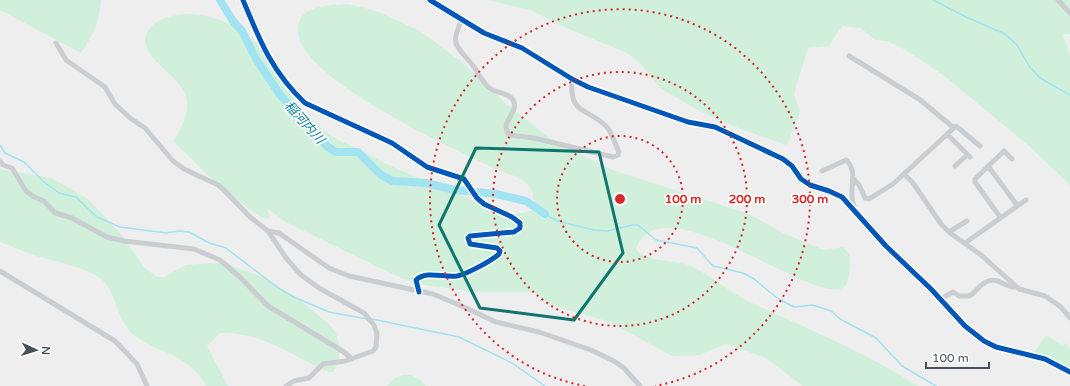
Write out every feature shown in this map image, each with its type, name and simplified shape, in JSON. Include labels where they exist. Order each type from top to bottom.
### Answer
[{"type":"street","points":[[243,0],[268,58],[295,93],[305,102],[392,143],[427,167],[466,181],[477,198],[484,204],[517,220],[520,223],[520,228],[514,232],[470,236],[468,238],[470,244],[497,248],[500,251],[499,254],[456,276],[426,275],[419,277],[416,280],[419,292]]},
{"type":"street","points":[[430,0],[484,33],[522,48],[572,79],[588,87],[688,122],[716,127],[783,159],[792,166],[801,179],[810,185],[842,197],[886,246],[941,299],[965,326],[984,341],[996,347],[1045,360],[1070,372]]},
{"type":"street","points":[[1058,0],[1070,13]]},
{"type":"street","points":[[462,20],[456,32],[457,49],[474,66],[491,89],[512,97],[514,107],[506,122],[506,130],[509,135],[534,138],[613,156],[618,155],[619,152],[609,129],[578,108],[571,92],[572,79]]},
{"type":"street","points":[[56,43],[66,60],[105,88],[115,104],[130,118],[145,128],[173,161],[199,177],[218,185],[268,231],[286,258],[302,275],[319,288],[364,313],[374,325],[377,334],[376,347],[373,351],[352,360],[323,364],[309,378],[294,381],[286,386]]},
{"type":"street","points":[[849,56],[919,99],[954,128],[956,126],[980,146]]},
{"type":"street","points":[[854,179],[859,185],[865,198],[869,199],[904,174],[954,128]]},
{"type":"street","points":[[947,134],[968,156],[955,166]]},
{"type":"street","points":[[1000,217],[975,182],[975,179],[1004,151],[1012,159]]},
{"type":"street","points":[[822,171],[846,160],[850,164],[854,179],[852,195],[855,212]]},
{"type":"street","points":[[0,161],[3,165],[12,168],[26,191],[34,197],[44,201],[55,213],[72,218],[107,237],[124,241],[194,249],[220,260],[241,278],[268,306],[344,352],[352,360]]},
{"type":"street","points":[[988,166],[1017,206]]},
{"type":"street","points":[[904,174],[913,183],[941,224],[949,232],[965,242],[1016,287],[1046,296],[1061,307],[1070,318]]},
{"type":"street","points":[[965,242],[1026,200]]},
{"type":"street","points":[[949,232],[967,221]]},
{"type":"street","points":[[268,231],[279,233],[329,268],[349,276],[433,294],[496,322],[539,332],[591,350],[619,364],[640,386]]},
{"type":"street","points":[[0,271],[115,341],[137,364],[147,386]]},
{"type":"street","points":[[941,299],[953,292],[959,296],[969,296],[982,284],[994,280],[1011,287],[1016,287]]},
{"type":"highlighted area","points":[[476,148],[599,152],[623,253],[574,320],[480,308],[439,225]]},
{"type":"green space","points":[[0,0],[101,0],[95,28],[81,53],[0,10]]},
{"type":"green space","points":[[488,0],[1070,0],[1070,34],[1065,34],[1063,36],[1070,55],[1070,185],[1028,145],[943,75],[904,49],[887,41],[875,40],[861,28],[842,26],[829,46],[808,48],[794,94],[800,112],[787,145],[743,130],[703,113],[660,88],[640,63],[627,53],[564,27],[530,10]]},
{"type":"green space","points":[[348,4],[377,11],[420,31],[455,57],[481,79],[505,103],[550,138],[589,159],[613,170],[749,214],[785,234],[824,250],[843,247],[850,255],[848,281],[844,287],[828,289],[803,280],[705,236],[675,228],[651,231],[636,249],[647,257],[693,267],[742,298],[836,341],[877,362],[918,386],[803,386],[766,358],[726,344],[699,355],[672,356],[610,322],[551,305],[538,295],[529,292],[478,292],[423,285],[401,278],[286,222],[268,209],[269,218],[265,219],[260,217],[217,184],[173,141],[185,118],[187,99],[180,85],[150,54],[146,45],[145,37],[150,28],[161,19],[180,14],[197,15],[210,17],[233,26],[243,32],[262,49],[272,61],[279,77],[295,101],[319,127],[333,137],[410,174],[499,211],[519,213],[532,210],[534,200],[533,193],[525,182],[411,127],[374,106],[340,83],[314,60],[299,38],[301,18],[310,10],[322,6]]},
{"type":"green space","points":[[0,169],[51,178],[87,198],[120,233],[145,268],[157,277],[164,277],[186,265],[212,263],[230,265],[260,276],[275,284],[296,297],[329,324],[336,333],[339,343],[339,359],[334,372],[328,372],[263,340],[235,333],[220,333],[207,346],[228,386],[206,386],[200,376],[183,361],[144,342],[129,331],[111,291],[101,279],[83,269],[40,257],[0,242]]},
{"type":"green space","points":[[1046,335],[1062,345],[1066,343],[1070,348],[1070,368],[1048,358],[1033,354]]},
{"type":"green space","points":[[402,375],[416,377],[426,386],[387,386],[395,378]]},
{"type":"waterway","name":"稲河内川","points":[[220,0],[233,21],[242,31],[256,59],[281,96],[328,147],[336,152],[358,152],[380,174],[392,181],[426,183],[455,190],[496,194],[526,201],[545,214]]},
{"type":"waterway","points":[[933,0],[966,17],[1005,34],[1017,45],[1029,66],[1040,78],[1070,95]]},
{"type":"waterway","points":[[0,145],[5,153],[24,162],[44,182],[59,193],[76,197],[97,217],[120,227],[166,233],[179,231],[189,232],[209,243],[226,248],[278,288],[294,297],[329,312],[367,319]]},
{"type":"waterway","points":[[545,214],[557,221],[594,230],[607,231],[638,225],[656,240],[697,248],[713,266],[743,273],[754,279],[777,298],[794,307],[813,305],[831,311],[840,319],[876,338],[902,366],[936,386]]},
{"type":"waterway","points":[[372,319],[459,337],[512,363],[545,386]]},
{"type":"cycle path","points":[[243,0],[261,42],[275,68],[305,103],[392,143],[427,167],[464,179],[477,198],[484,204],[512,217],[520,223],[520,228],[514,232],[470,236],[468,238],[470,244],[497,248],[500,251],[499,254],[479,267],[461,275],[425,275],[420,277],[416,280],[419,292]]},
{"type":"cycle path","points":[[430,0],[484,33],[522,48],[572,79],[588,87],[688,122],[715,127],[783,159],[792,166],[801,179],[810,185],[842,197],[886,246],[931,289],[965,326],[984,341],[996,347],[1045,359],[1070,372]]}]
